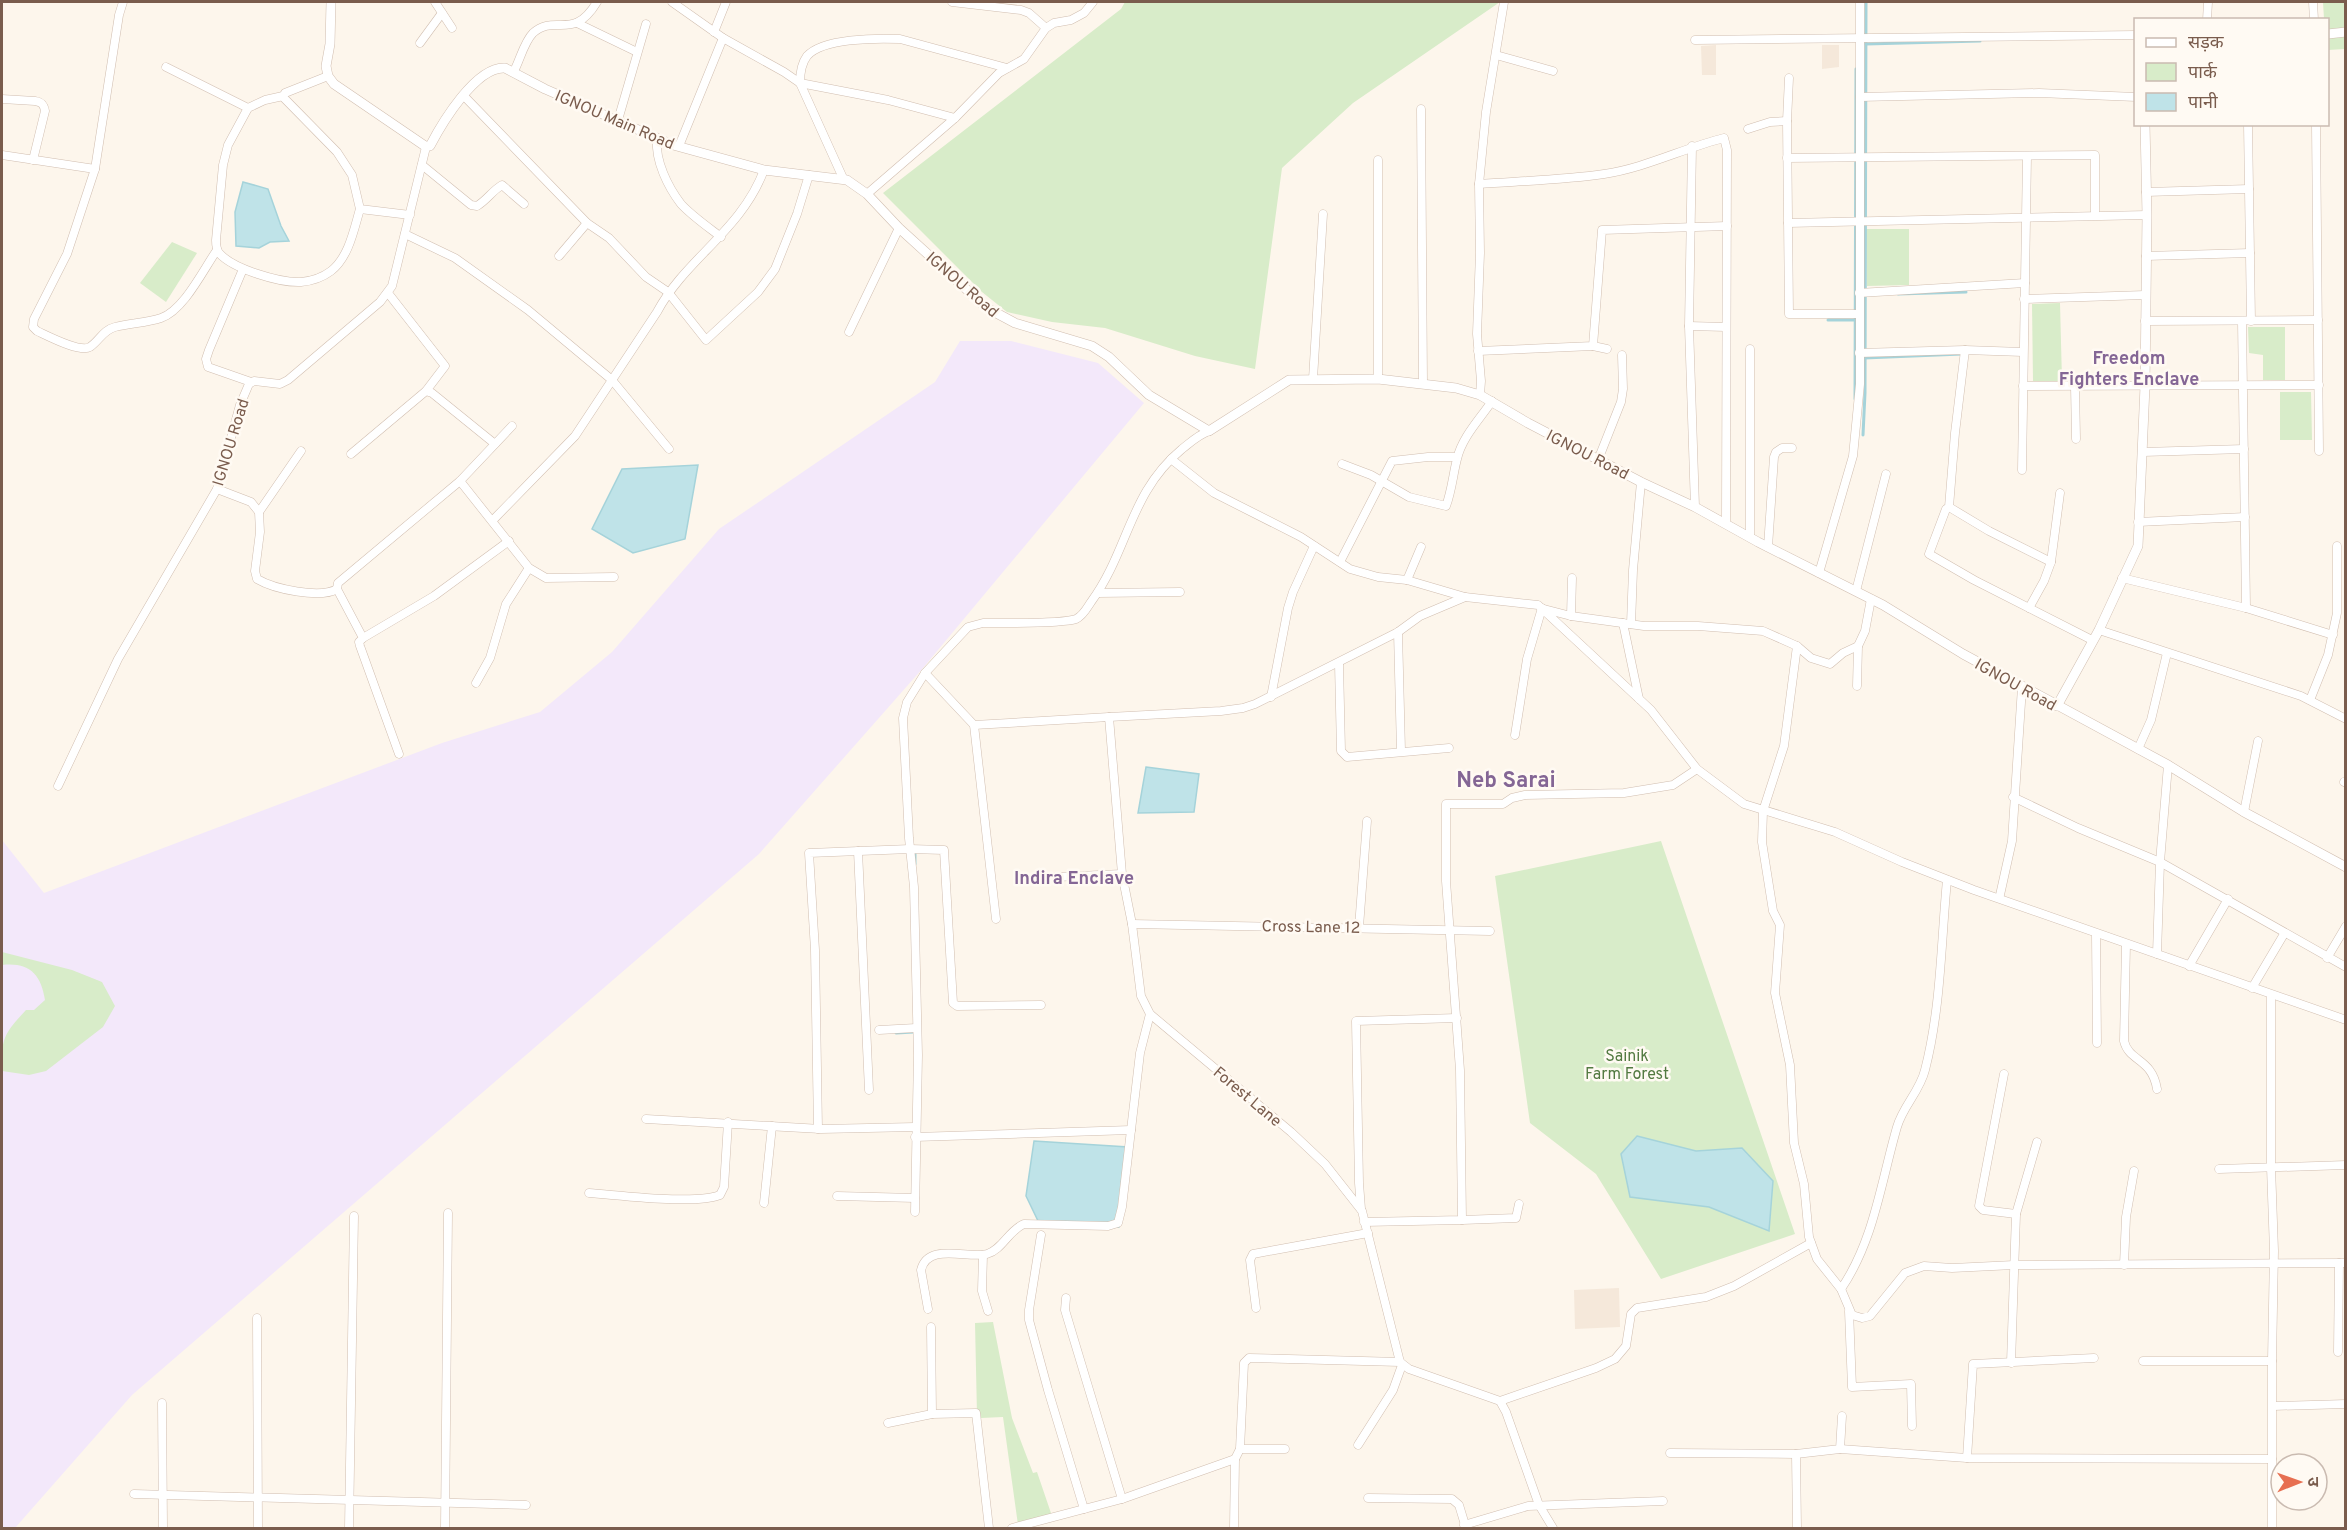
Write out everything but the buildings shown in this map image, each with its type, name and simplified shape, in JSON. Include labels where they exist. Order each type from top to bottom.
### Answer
[{"type":"street","points":[[123,2],[95,169],[67,254],[34,319],[33,327],[37,331],[77,348],[85,348],[114,327],[162,318],[176,310],[217,250]]},
{"type":"street","points":[[331,2],[330,44],[326,66],[328,76],[334,84],[426,147]]},
{"type":"street","points":[[435,2],[452,28]]},
{"type":"street","points":[[426,147],[430,146],[463,95],[481,77],[498,67],[514,71],[531,36],[536,31],[577,23],[588,16],[597,2]]},
{"type":"street","points":[[672,2],[723,38],[800,83],[878,98],[955,118]]},
{"type":"street","points":[[714,32],[726,2]]},
{"type":"street","points":[[952,2],[1021,10],[1029,13],[1046,28]]},
{"type":"street","points":[[867,194],[955,118],[995,77],[1024,59],[1046,28],[1084,13],[1093,2]]},
{"type":"street","points":[[1480,395],[1479,184],[1486,112],[1504,2]]},
{"type":"street","points":[[1819,573],[1856,444],[1860,384],[1858,159],[1865,38],[1860,2]]},
{"type":"street","points":[[2207,18],[2208,2]]},
{"type":"street","points":[[2313,2],[2314,18]]},
{"type":"street","points":[[420,43],[442,13]]},
{"type":"street","points":[[577,23],[637,52]]},
{"type":"street","points":[[618,120],[646,24]]},
{"type":"street","points":[[2329,34],[2346,32]]},
{"type":"street","points":[[1695,40],[2134,35]]},
{"type":"street","points":[[680,146],[723,38]]},
{"type":"street","points":[[843,178],[800,83],[802,66],[810,54],[848,41],[900,39],[1007,68]]},
{"type":"street","points":[[1496,55],[1553,71]]},
{"type":"street","points":[[166,67],[248,108]]},
{"type":"street","name":"IGNOU Main Road","points":[[514,71],[545,89],[657,139],[764,170],[843,178]]},
{"type":"street","points":[[283,96],[293,110],[337,152],[352,175],[360,209],[347,250],[335,267],[319,278],[303,282],[292,282],[243,269],[217,250],[216,240],[225,155],[235,130],[248,108],[265,100],[283,96],[285,93],[328,76]]},
{"type":"street","points":[[1789,78],[1787,121],[1789,314],[1859,314]]},
{"type":"street","points":[[1860,97],[2020,93],[2134,97]]},
{"type":"street","points":[[463,95],[587,223],[609,238],[646,277],[668,292],[706,340],[758,292],[775,269],[797,214],[809,174]]},
{"type":"street","points":[[2,99],[35,101],[44,106],[45,111],[33,160]]},
{"type":"street","points":[[1421,109],[1423,384]]},
{"type":"street","points":[[1748,129],[1770,122],[1787,121]]},
{"type":"street","points":[[2057,706],[2098,630],[2138,546],[2145,386],[2147,215],[2145,126]]},
{"type":"street","points":[[2246,608],[2242,386],[2250,253],[2248,126]]},
{"type":"street","points":[[2316,126],[2319,452]]},
{"type":"street","points":[[1479,184],[1604,174],[1628,169],[1692,146],[1724,138],[1727,150],[1726,523]]},
{"type":"street","points":[[657,139],[657,157],[681,204],[721,237]]},
{"type":"street","points":[[1692,146],[1689,326],[1695,507]]},
{"type":"street","points":[[351,454],[426,391],[445,366],[388,293],[426,147]]},
{"type":"street","points":[[2,155],[95,169]]},
{"type":"street","points":[[1787,158],[2095,155],[2095,216]]},
{"type":"street","points":[[2022,470],[2022,352],[2027,156]]},
{"type":"street","points":[[1378,160],[1378,379]]},
{"type":"street","points":[[422,165],[471,205],[477,206],[487,200],[494,190],[502,185],[524,204]]},
{"type":"street","points":[[493,520],[575,436],[668,292],[721,237],[754,192],[764,170]]},
{"type":"street","name":"IGNOU Road","points":[[843,178],[867,194],[899,228],[987,308],[1015,323],[1092,346],[1109,357],[1149,395],[1209,431],[1289,380],[1378,379],[1423,384],[1480,395],[1528,423],[1641,482],[1695,507],[1871,599],[2022,687],[2168,765],[2244,812],[2346,867]]},
{"type":"street","points":[[2146,192],[2249,189]]},
{"type":"street","points":[[360,209],[410,215]]},
{"type":"street","points":[[1313,379],[1323,214]]},
{"type":"street","points":[[1788,223],[2147,215]]},
{"type":"street","points":[[559,255],[587,223]]},
{"type":"street","points":[[1593,346],[1602,230],[1726,226]]},
{"type":"street","points":[[849,332],[899,228]]},
{"type":"street","points":[[405,234],[455,258],[520,303],[612,380],[669,449]]},
{"type":"street","points":[[2146,256],[2250,253]]},
{"type":"street","points":[[243,269],[209,350],[207,363],[208,367],[215,371],[251,382]]},
{"type":"street","points":[[1858,293],[2025,283]]},
{"type":"street","name":"IGNOU Road","points":[[58,786],[118,658],[217,489],[243,397],[251,382],[274,384],[288,380],[388,293]]},
{"type":"street","points":[[2024,299],[2145,295]]},
{"type":"street","points":[[2145,321],[2318,320]]},
{"type":"street","points":[[1689,326],[1726,327]]},
{"type":"street","points":[[1478,351],[1593,346],[1607,349]]},
{"type":"street","points":[[1749,349],[1750,537]]},
{"type":"street","points":[[1859,353],[1965,350],[2022,352]]},
{"type":"street","points":[[1965,350],[1955,433],[1950,507],[1946,509],[1929,554],[1974,580],[2092,640]]},
{"type":"street","points":[[1598,459],[1621,402],[1622,355]]},
{"type":"street","points":[[2023,386],[2319,385]]},
{"type":"street","points":[[2075,386],[2076,440]]},
{"type":"street","points":[[426,391],[432,393],[495,444]]},
{"type":"street","points":[[1342,464],[1383,481],[1409,497],[1446,506],[1453,488],[1457,458],[1470,432],[1492,401]]},
{"type":"street","points":[[217,489],[251,502],[259,512],[260,532],[255,571],[257,579],[311,595],[331,592],[337,589],[341,579],[460,481],[512,426]]},
{"type":"street","points":[[915,1212],[918,1055],[914,886],[903,718],[907,702],[925,673],[971,625],[983,622],[1074,619],[1082,615],[1098,593],[1118,553],[1138,503],[1157,473],[1198,436],[1209,431]]},
{"type":"street","points":[[1768,547],[1774,457],[1776,452],[1782,448],[1792,448]]},
{"type":"street","points":[[2143,452],[2244,449]]},
{"type":"street","points":[[259,512],[301,451]]},
{"type":"street","points":[[1340,562],[1392,461],[1428,457],[1457,458]]},
{"type":"street","points":[[1171,459],[1214,493],[1301,537],[1350,569],[1364,573],[1407,580],[1465,597],[1533,603],[1570,616],[1627,624],[1763,631],[1797,646],[1811,658],[1830,664],[1843,653],[1858,646]]},
{"type":"street","points":[[1856,591],[1886,474]]},
{"type":"street","points":[[460,481],[529,568],[546,578],[614,577]]},
{"type":"street","points":[[1639,699],[1627,624],[1641,482]]},
{"type":"street","points":[[2029,608],[2044,581],[2050,562],[2060,494]]},
{"type":"street","points":[[1950,507],[1989,531],[2050,562]]},
{"type":"street","points":[[2139,522],[2245,517]]},
{"type":"street","points":[[399,754],[359,642],[434,596],[509,541]]},
{"type":"street","points":[[1271,697],[1288,608],[1314,546]]},
{"type":"street","points":[[2310,700],[2322,674],[2333,635],[2342,568],[2337,546]]},
{"type":"street","points":[[1407,580],[1421,547]]},
{"type":"street","points":[[476,683],[490,658],[506,604],[529,568]]},
{"type":"street","points":[[1570,616],[1572,578]]},
{"type":"street","points":[[2122,578],[2246,608],[2333,635]]},
{"type":"street","points":[[337,589],[363,638]]},
{"type":"street","points":[[1098,593],[1180,592]]},
{"type":"street","points":[[974,725],[1243,708],[1339,664],[1398,632],[1420,616],[1465,597]]},
{"type":"street","points":[[1857,686],[1858,646],[1865,631],[1871,599]]},
{"type":"street","points":[[1542,608],[1651,710],[1697,768],[1744,804],[1835,832],[1947,880],[2346,1020]]},
{"type":"street","points":[[1515,735],[1527,659],[1542,608]]},
{"type":"street","points":[[2098,630],[2310,700],[2346,718]]},
{"type":"street","points":[[1398,632],[1401,751]]},
{"type":"street","points":[[1797,646],[1784,746],[1763,811],[1762,842],[1773,911],[1780,925],[1775,993],[1790,1065],[1794,1143],[1804,1184],[1811,1243],[1817,1259],[1841,1289],[1849,1311],[1852,1387],[1911,1384],[1912,1426]]},
{"type":"street","points":[[2138,749],[2151,720],[2167,653]]},
{"type":"street","points":[[1339,664],[1341,751],[1343,755],[1449,748]]},
{"type":"street","points":[[925,673],[974,725],[996,919]]},
{"type":"street","points":[[2000,895],[2012,841],[2013,797],[2022,687]]},
{"type":"street","name":"Forest Lane","points":[[1109,717],[1122,874],[1132,924],[1141,996],[1150,1014],[1291,1132],[1325,1164],[1362,1211],[1401,1364]]},
{"type":"street","points":[[2244,812],[2258,741]]},
{"type":"street","points":[[2157,954],[2160,862],[2168,765]]},
{"type":"street","points":[[1461,1220],[1457,1018],[1446,881],[1448,802],[1500,804],[1525,795],[1624,793],[1673,785],[1697,768]]},
{"type":"street","points":[[2013,797],[2078,828],[2160,862],[2346,967]]},
{"type":"street","points":[[1359,927],[1367,821]]},
{"type":"street","points":[[818,1129],[815,950],[809,853],[944,850],[952,1000],[955,1005],[1041,1005]]},
{"type":"street","points":[[858,851],[869,1090]]},
{"type":"street","points":[[1035,879],[1122,874]]},
{"type":"street","points":[[1841,1289],[1864,1248],[1898,1124],[1924,1073],[1934,1030],[1947,880]]},
{"type":"street","points":[[2189,966],[2228,899]]},
{"type":"street","name":"Cross Lane 12","points":[[1132,924],[1490,931]]},
{"type":"street","points":[[2327,958],[2346,926]]},
{"type":"street","points":[[2096,933],[2097,1043]]},
{"type":"street","points":[[2252,988],[2284,934]]},
{"type":"street","points":[[2126,944],[2124,1041],[2128,1051],[2153,1072],[2157,1089]]},
{"type":"street","points":[[2271,995],[2271,1167],[2274,1263],[2272,1452]]},
{"type":"street","points":[[928,1309],[921,1270],[923,1265],[933,1257],[941,1254],[983,1255],[995,1250],[1024,1224],[1108,1226],[1118,1223],[1122,1207],[1140,1053],[1150,1014]]},
{"type":"street","points":[[1362,1211],[1359,1183],[1356,1020],[1457,1018]]},
{"type":"street","points":[[879,1030],[916,1028]]},
{"type":"street","points":[[2004,1074],[1979,1206],[1983,1210],[2016,1214]]},
{"type":"street","points":[[646,1119],[818,1129],[915,1127]]},
{"type":"street","points":[[589,1194],[674,1199],[708,1199],[720,1195],[724,1187],[728,1122]]},
{"type":"street","points":[[764,1203],[772,1126]]},
{"type":"street","points":[[915,1137],[1131,1130]]},
{"type":"street","points":[[2011,1363],[2016,1214],[2037,1142]]},
{"type":"street","points":[[2219,1169],[2346,1165]]},
{"type":"street","points":[[2124,1265],[2126,1210],[2134,1171]]},
{"type":"street","points":[[837,1196],[915,1198]]},
{"type":"street","points":[[1364,1222],[1516,1218],[1519,1204]]},
{"type":"street","points":[[445,1528],[448,1213]]},
{"type":"street","points":[[349,1528],[354,1216]]},
{"type":"street","points":[[1256,1308],[1250,1260],[1253,1254],[1368,1233]]},
{"type":"street","points":[[1041,1235],[1029,1320],[1084,1509]]},
{"type":"street","points":[[1234,1528],[1235,1459],[1240,1449],[1246,1360],[1253,1358],[1401,1364],[1500,1401],[1596,1368],[1615,1359],[1626,1347],[1631,1314],[1637,1308],[1706,1297],[1734,1286],[1811,1243]]},
{"type":"street","points":[[983,1255],[982,1291],[988,1311]]},
{"type":"street","points":[[1849,1311],[1852,1315],[1862,1318],[1870,1316],[1902,1276],[1918,1267],[2342,1263],[2338,1352]]},
{"type":"street","points":[[1066,1298],[1065,1310],[1122,1499]]},
{"type":"street","points":[[257,1318],[258,1528]]},
{"type":"street","points":[[932,1327],[933,1414]]},
{"type":"street","points":[[1967,1458],[1972,1365],[2094,1358]]},
{"type":"street","points":[[2144,1361],[2272,1361]]},
{"type":"street","points":[[1358,1444],[1393,1390],[1401,1364]]},
{"type":"street","points":[[1500,1401],[1539,1505],[1553,1528]]},
{"type":"street","points":[[162,1403],[163,1528]]},
{"type":"street","points":[[2273,1406],[2346,1404]]},
{"type":"street","points":[[888,1423],[933,1414],[971,1412],[977,1416],[989,1528]]},
{"type":"street","points":[[1840,1449],[1842,1416]]},
{"type":"street","points":[[1240,1449],[1285,1449]]},
{"type":"street","points":[[1670,1453],[1796,1454],[1840,1449],[1967,1458],[2269,1459]]},
{"type":"street","points":[[1796,1454],[1797,1528]]},
{"type":"street","points":[[1012,1528],[1122,1499],[1235,1459]]},
{"type":"street","points":[[134,1494],[526,1505]]},
{"type":"street","points":[[1368,1498],[1452,1499],[1459,1505],[1465,1527],[1502,1512],[1539,1505],[1662,1501]]},
{"type":"street","points":[[2272,1512],[2272,1528]]},
{"type":"shaded area","points":[[1716,45],[1716,75],[1702,75],[1701,46]]},
{"type":"shaded area","points":[[1822,45],[1839,45],[1839,67],[1822,69]]},
{"type":"shaded area","points":[[960,341],[1011,341],[1098,363],[1144,403],[923,668],[759,854],[132,1395],[15,1528],[2,1528],[2,840],[44,893],[442,743],[540,712],[612,652],[719,529],[935,382]]},
{"type":"shaded area","points":[[1619,1288],[1620,1327],[1575,1329],[1574,1290]]},
{"type":"green space","points":[[1125,2],[1500,2],[1353,103],[1282,168],[1255,369],[1195,356],[1105,328],[1052,322],[1007,312],[982,292],[883,193],[1121,9]]},
{"type":"green space","points":[[2323,2],[2345,2],[2345,49],[2329,50],[2329,18],[2324,18]]},
{"type":"green space","points":[[1866,229],[1909,229],[1909,285],[1867,286]]},
{"type":"green space","points":[[172,242],[197,253],[166,302],[140,283]]},
{"type":"green space","points":[[2060,303],[2062,381],[2033,381],[2032,304]]},
{"type":"green space","points":[[2248,327],[2285,327],[2285,380],[2263,380],[2263,355],[2249,353]]},
{"type":"green space","points":[[2280,392],[2311,392],[2312,440],[2280,440]]},
{"type":"green space","name":"Sainik Farm Forest","points":[[1661,841],[1795,1234],[1661,1279],[1596,1174],[1530,1123],[1495,876]]},
{"type":"green space","points":[[2,952],[72,970],[102,982],[115,1006],[103,1027],[46,1071],[29,1075],[2,1071],[3,1044],[8,1031],[26,1010],[34,1010],[45,1000],[37,977],[26,968],[2,965]]},
{"type":"green space","points":[[993,1322],[1012,1418],[1033,1473],[1037,1472],[1052,1516],[1018,1525],[1003,1417],[981,1418],[977,1415],[975,1323]]},
{"type":"water","points":[[243,182],[268,189],[281,226],[289,241],[270,242],[259,248],[236,246],[235,212]]},
{"type":"water","points":[[698,465],[685,539],[633,553],[592,529],[622,469]]},
{"type":"water","points":[[1146,767],[1199,774],[1194,812],[1138,813]]},
{"type":"water","points":[[1637,1136],[1696,1151],[1742,1148],[1773,1181],[1769,1231],[1709,1207],[1630,1197],[1621,1154]]},
{"type":"water","points":[[1034,1141],[1128,1147],[1119,1227],[1040,1225],[1026,1196]]},
{"type":"waterway","points":[[1863,435],[1866,2]]},
{"type":"waterway","points":[[1866,44],[1980,41]]},
{"type":"waterway","points":[[1855,399],[1856,69]]},
{"type":"waterway","points":[[1898,294],[1966,292]]},
{"type":"waterway","points":[[1828,320],[1855,320]]},
{"type":"waterway","points":[[1864,358],[1962,354]]},
{"type":"waterway","points":[[915,851],[915,864]]},
{"type":"waterway","points":[[896,1033],[914,1032],[914,1030]]},
{"type":"district","name":"Freedom Fighters Enclave","points":[[2129,368]]},
{"type":"district","name":"Neb Sarai","points":[[1506,779]]},
{"type":"district","name":"Indira Enclave","points":[[1074,878]]}]
